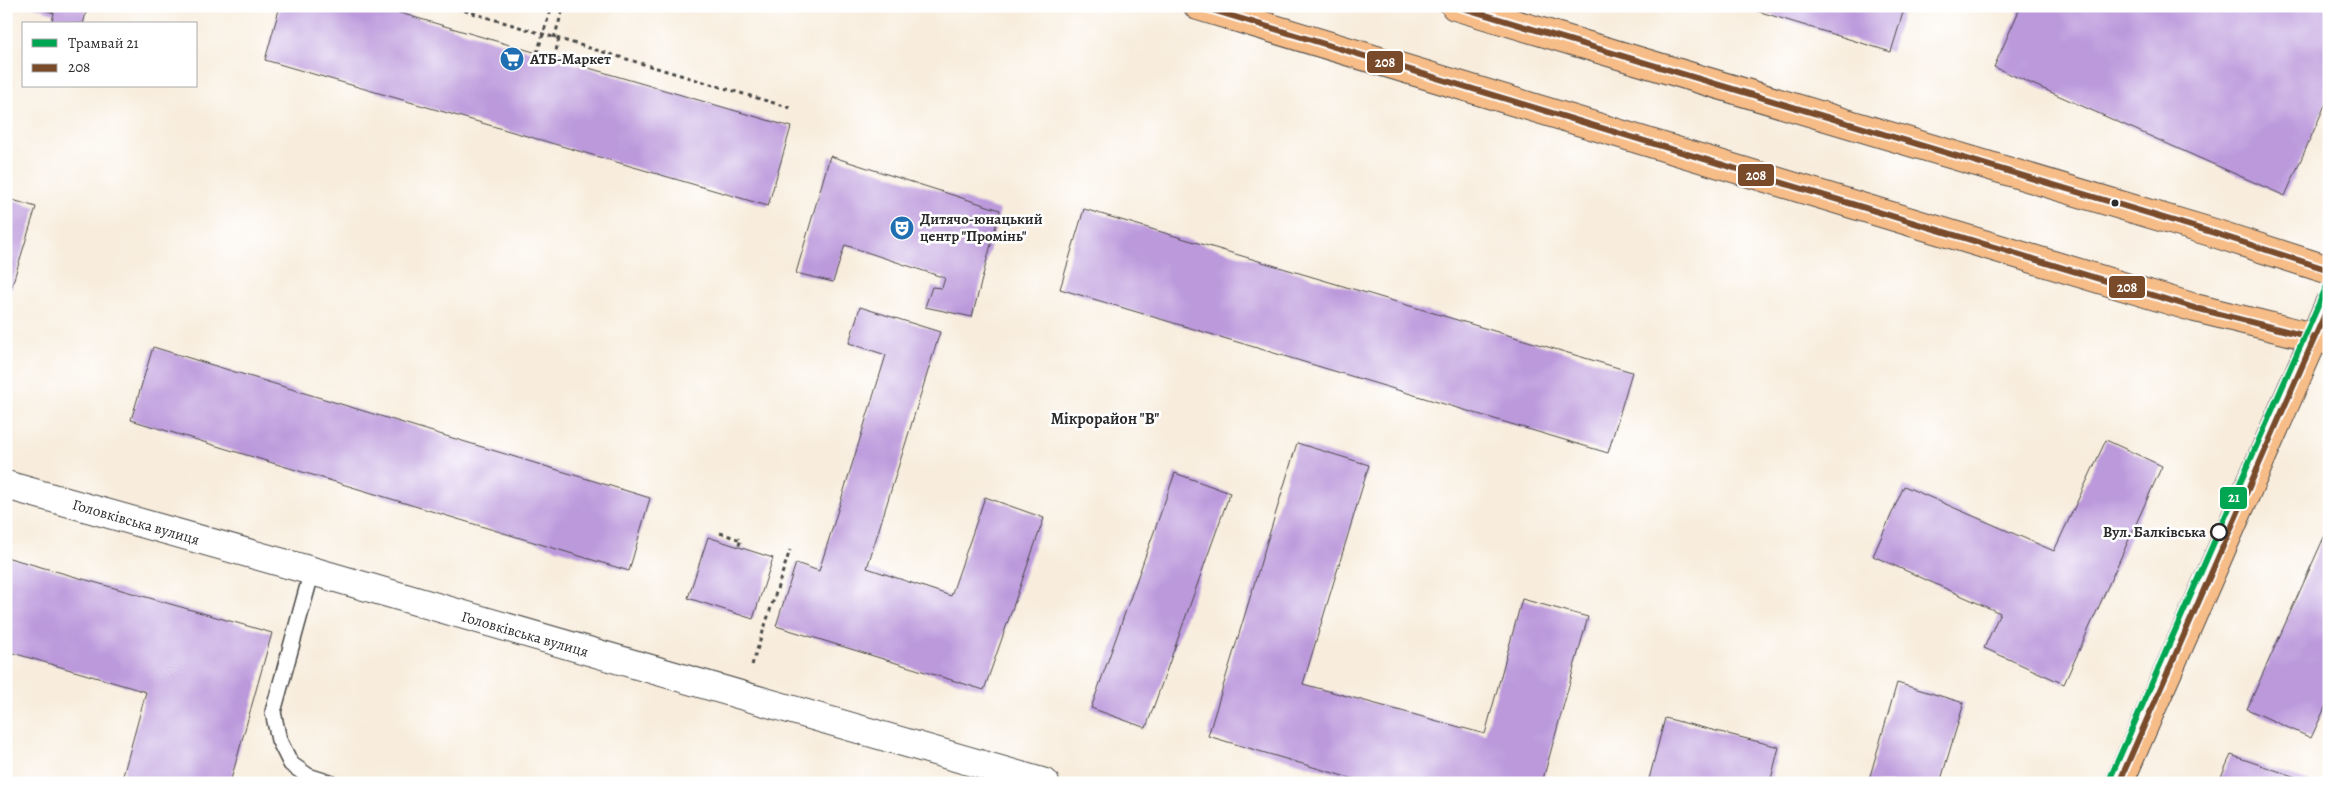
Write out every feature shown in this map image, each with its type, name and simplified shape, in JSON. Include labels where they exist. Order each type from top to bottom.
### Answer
[{"type":"main road","points":[[1198,6],[2195,308],[2322,339]]},
{"type":"main road","points":[[1455,6],[2205,230],[2329,270]]},
{"type":"main road","points":[[2119,783],[2322,339],[2329,304]]},
{"type":"street","name":"Головківська вулиця","points":[[6,485],[312,571],[1044,783]]},
{"type":"lane","points":[[312,571],[273,712],[279,740],[291,764],[308,776],[330,783]]},
{"type":"path","points":[[449,6],[794,110]]},
{"type":"path","points":[[536,53],[552,6]]},
{"type":"path","points":[[554,38],[564,6]]},
{"type":"path","points":[[554,58],[560,39]]},
{"type":"path","points":[[720,533],[740,540],[738,547]]},
{"type":"path","points":[[741,696],[790,550]]},
{"type":"building","points":[[32,6],[88,6],[84,22],[55,22],[52,21],[54,13]]},
{"type":"building","points":[[280,6],[376,6],[791,127],[768,206],[265,60]]},
{"type":"building","points":[[1741,6],[1905,6],[1891,52]]},
{"type":"building","points":[[2021,6],[2329,6],[2329,96],[2285,196],[1994,67]]},
{"type":"building","name":"Дитячо-юнацький центр \"Промінь\"","points":[[830,156],[1000,210],[972,317],[925,307],[932,287],[942,288],[945,278],[845,245],[833,282],[796,273]]},
{"type":"building","points":[[6,198],[36,207],[7,302],[6,302]]},
{"type":"building","points":[[1084,209],[1632,372],[1608,453],[1060,289]]},
{"type":"building","points":[[860,307],[940,332],[867,568],[951,596],[985,497],[1044,518],[984,690],[776,626],[796,563],[819,571],[886,355],[849,343]]},
{"type":"building","points":[[153,347],[650,498],[629,571],[131,420]]},
{"type":"building","points":[[2106,440],[2162,466],[2064,684],[1984,648],[2000,613],[1873,556],[1904,486],[2054,551]]},
{"type":"building","points":[[1297,443],[1369,465],[1303,684],[1485,734],[1522,599],[1588,617],[1542,783],[1367,783],[1208,736]]},
{"type":"building","points":[[1175,473],[1230,493],[1146,728],[1091,708]]},
{"type":"building","points":[[2329,526],[2329,699],[2311,738],[2247,709]]},
{"type":"building","points":[[708,537],[773,558],[753,619],[688,598]]},
{"type":"building","points":[[6,557],[272,633],[230,783],[121,783],[146,692],[6,651]]},
{"type":"building","points":[[1897,683],[1964,703],[1940,783],[1868,783]]},
{"type":"building","points":[[1665,718],[1779,747],[1770,783],[1648,783]]},
{"type":"building","points":[[2231,755],[2310,782],[2310,783],[2218,783]]},
{"type":"tram line","name":"21","points":[[2108,783],[2329,281]]},
{"type":"transit line","name":"208","points":[[1199,6],[2195,308],[2314,338]]},
{"type":"transit line","name":"208","points":[[1456,6],[2214,233],[2329,270]]},
{"type":"transit line","name":"208","points":[[2119,783],[2329,305]]},
{"type":"place","name":"АТБ-Маркет","points":[[512,59]]},
{"type":"place","name":"Дитячо-юнацький центр \"Промінь\"","points":[[902,228]]},
{"type":"place","name":"Вул. Балківська","points":[[2219,532]]},
{"type":"district","name":"Мікрорайон \"В\"","points":[[1105,418]]}]
